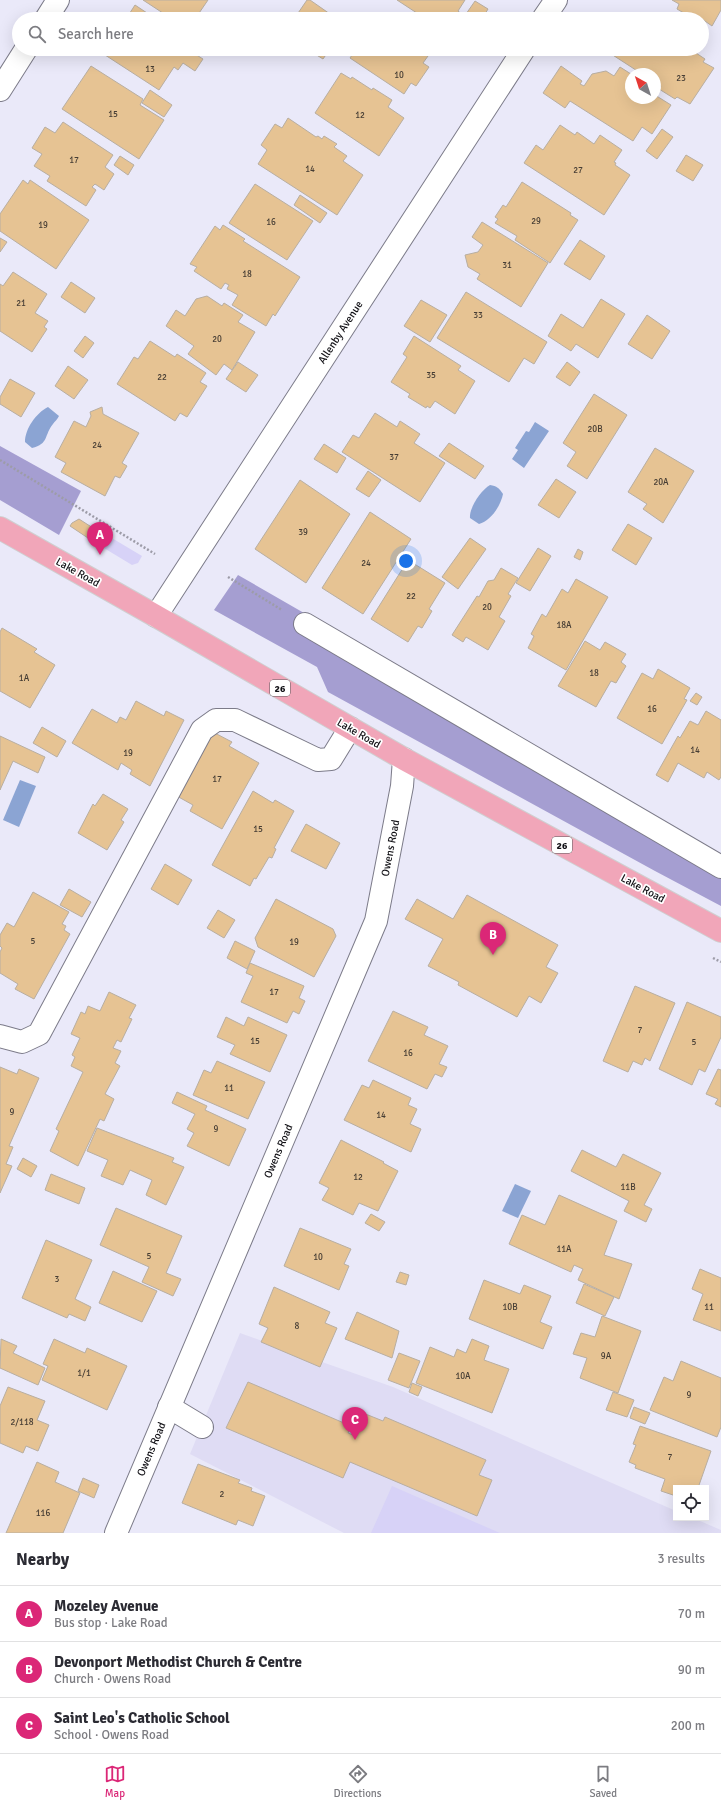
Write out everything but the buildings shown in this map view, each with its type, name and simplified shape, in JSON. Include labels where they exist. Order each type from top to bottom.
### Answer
[{"type":"main road","name":"Lake Road","points":[[0,528],[404,759],[721,931]]},
{"type":"street","points":[[50,12],[58,0]]},
{"type":"street","points":[[548,12],[556,0]]},
{"type":"street","points":[[0,90],[22,56]]},
{"type":"street","name":"Allenby Avenue","points":[[156,616],[519,56]]},
{"type":"street","points":[[305,624],[721,867]]},
{"type":"street","points":[[0,1036],[22,1042],[39,1034],[202,730],[216,720],[235,720],[318,760],[331,759],[350,728]]},
{"type":"street","name":"Owens Road","points":[[116,1533],[376,921],[402,786],[404,759]]},
{"type":"street","points":[[169,1407],[202,1427]]},
{"type":"path","points":[[0,460],[155,554]]},
{"type":"path","points":[[228,577],[305,624]]},
{"type":"shaded area","points":[[0,446],[81,491],[59,535],[0,500]]},
{"type":"shaded area","points":[[95,528],[142,556],[138,563],[132,565],[94,542],[97,537]]},
{"type":"shaded area","points":[[238,575],[304,613],[295,628],[526,759],[721,875],[721,906],[328,692],[317,667],[214,610]]},
{"type":"shaded area","points":[[240,1333],[393,1387],[673,1510],[673,1521],[700,1521],[721,1530],[721,1533],[344,1533],[190,1454]]},
{"type":"shaded area","points":[[392,1486],[500,1533],[371,1533]]},
{"type":"water","points":[[48,407],[59,416],[50,428],[44,442],[32,448],[25,442],[25,437],[35,417]]},
{"type":"water","points":[[535,422],[549,431],[524,468],[512,459],[518,450],[515,448],[526,431],[529,432]]},
{"type":"water","points":[[490,485],[500,490],[503,494],[502,498],[498,508],[488,520],[479,524],[470,518],[471,509],[479,495]]},
{"type":"water","points":[[20,780],[36,786],[19,827],[3,820]]},
{"type":"water","points":[[515,1184],[531,1191],[518,1218],[502,1211]]},
{"type":"place","name":"Mozeley Avenue","points":[[100,555]]},
{"type":"place","name":"Devonport Methodist Church & Centre","points":[[493,955]]},
{"type":"place","name":"Saint Leo's Catholic School","points":[[355,1440]]}]
